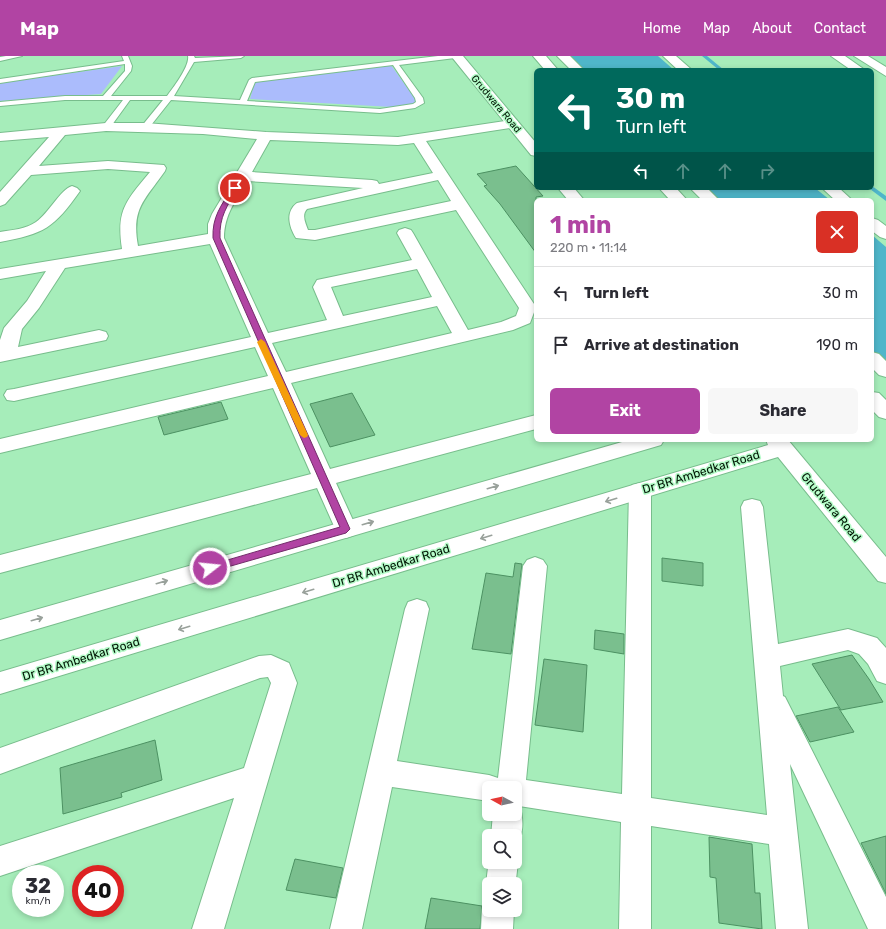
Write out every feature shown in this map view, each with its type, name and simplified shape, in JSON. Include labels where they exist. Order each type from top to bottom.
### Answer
[{"type":"main road","name":"Grudwara Road","points":[[456,56],[534,150]]},
{"type":"main road","points":[[539,56],[550,68]]},
{"type":"main road","points":[[563,56],[576,68]]},
{"type":"main road","points":[[669,56],[684,68]]},
{"type":"main road","points":[[837,56],[856,68]]},
{"type":"main road","points":[[860,56],[886,72]]},
{"type":"main road","points":[[0,137],[106,127],[144,127],[203,130],[266,136],[377,141],[418,139],[512,124]]},
{"type":"main road","points":[[0,201],[61,131]]},
{"type":"main road","points":[[266,136],[220,214],[216,224],[216,238],[346,529]]},
{"type":"main road","points":[[0,446],[507,326],[524,319],[528,308],[418,139]]},
{"type":"main road","points":[[25,171],[108,165],[159,168],[134,203],[129,214],[127,226],[131,253]]},
{"type":"main road","points":[[442,175],[390,185],[373,191],[302,206],[297,209],[295,213],[302,235],[315,235],[461,204]]},
{"type":"main road","points":[[243,176],[390,185]]},
{"type":"main road","points":[[568,190],[574,198]]},
{"type":"main road","points":[[669,190],[677,198]]},
{"type":"main road","points":[[700,190],[709,198]]},
{"type":"main road","points":[[832,190],[842,198]]},
{"type":"main road","points":[[0,237],[26,233],[46,224],[72,191]]},
{"type":"main road","points":[[874,225],[886,234]]},
{"type":"main road","points":[[405,233],[463,336]]},
{"type":"main road","points":[[0,274],[216,238]]},
{"type":"main road","points":[[337,324],[322,287],[323,284],[422,263]]},
{"type":"main road","points":[[3,355],[13,328],[33,304],[59,265]]},
{"type":"main road","points":[[14,395],[442,300]]},
{"type":"main road","points":[[3,355],[99,336]]},
{"type":"main road","points":[[874,360],[886,371]]},
{"type":"main road","points":[[874,400],[886,412]]},
{"type":"main road","points":[[0,564],[534,423]]},
{"type":"main road","points":[[0,630],[647,442]]},
{"type":"main road","name":"Grudwara Road","points":[[779,444],[886,574]]},
{"type":"main road","name":"Dr BR Ambedkar Road","points":[[0,683],[640,491],[779,444]]},
{"type":"main road","points":[[635,929],[640,491]]},
{"type":"main road","points":[[752,507],[792,929]]},
{"type":"main road","points":[[512,781],[535,566]]},
{"type":"main road","points":[[346,929],[417,609]]},
{"type":"main road","points":[[766,658],[848,639],[868,646],[877,656],[886,673]]},
{"type":"main road","points":[[0,761],[259,667],[271,666],[280,671],[284,683],[208,929]]},
{"type":"main road","points":[[770,693],[885,929]]},
{"type":"main road","points":[[381,772],[482,787]]},
{"type":"main road","points":[[0,861],[254,778]]},
{"type":"main road","points":[[522,793],[783,832]]},
{"type":"main road","points":[[496,929],[497,917]]},
{"type":"lane","points":[[0,59],[19,56]]},
{"type":"lane","points":[[144,127],[169,98],[192,58],[241,56]]},
{"type":"lane","points":[[243,102],[252,80],[456,56]]},
{"type":"lane","points":[[0,81],[126,59],[129,66],[128,72],[106,98]]},
{"type":"lane","points":[[0,104],[64,98],[169,98],[380,111],[415,106],[420,103],[419,98],[395,63]]},
{"type":"lane","points":[[106,127],[128,98]]},
{"type":"shaded area","points":[[565,56],[658,56],[672,68],[577,68]]},
{"type":"shaded area","points":[[391,65],[418,103],[392,107],[250,99],[255,81]]},
{"type":"shaded area","points":[[122,66],[101,94],[0,101],[0,83]]},
{"type":"shaded area","points":[[701,190],[818,190],[828,198],[709,198]]},
{"type":"shaded area","points":[[874,237],[886,247],[886,372],[874,360]]},
{"type":"building","points":[[516,166],[534,186],[534,190],[538,190],[543,196],[534,198],[534,250],[500,204],[484,186],[487,185],[477,174]]},
{"type":"building","points":[[352,393],[375,435],[330,447],[310,404]]},
{"type":"building","points":[[221,402],[228,419],[164,435],[158,417]]},
{"type":"building","points":[[662,558],[703,563],[703,586],[662,581]]},
{"type":"building","points":[[515,563],[522,564],[511,654],[472,649],[486,573],[513,577]]},
{"type":"building","points":[[595,630],[624,634],[624,654],[594,649]]},
{"type":"building","points":[[852,655],[883,702],[841,710],[812,664]]},
{"type":"building","points":[[544,659],[587,665],[583,732],[535,725]]},
{"type":"building","points":[[838,707],[854,732],[810,742],[796,716]]},
{"type":"building","points":[[155,740],[162,780],[121,793],[122,797],[63,814],[60,768]]},
{"type":"building","points":[[886,836],[886,894],[861,843]]},
{"type":"building","points":[[709,837],[752,844],[755,893],[760,893],[762,929],[719,923],[716,878],[710,877]]},
{"type":"building","points":[[295,859],[343,868],[336,898],[286,890]]},
{"type":"building","points":[[431,898],[482,906],[480,929],[425,929]]},
{"type":"waterway","points":[[704,56],[719,68]]},
{"type":"waterway","points":[[874,190],[886,199]]},
{"type":"slow traffic","points":[[261,342],[304,435]]},
{"type":"route","points":[[210,568],[346,529],[216,238],[216,224],[235,188]]}]
